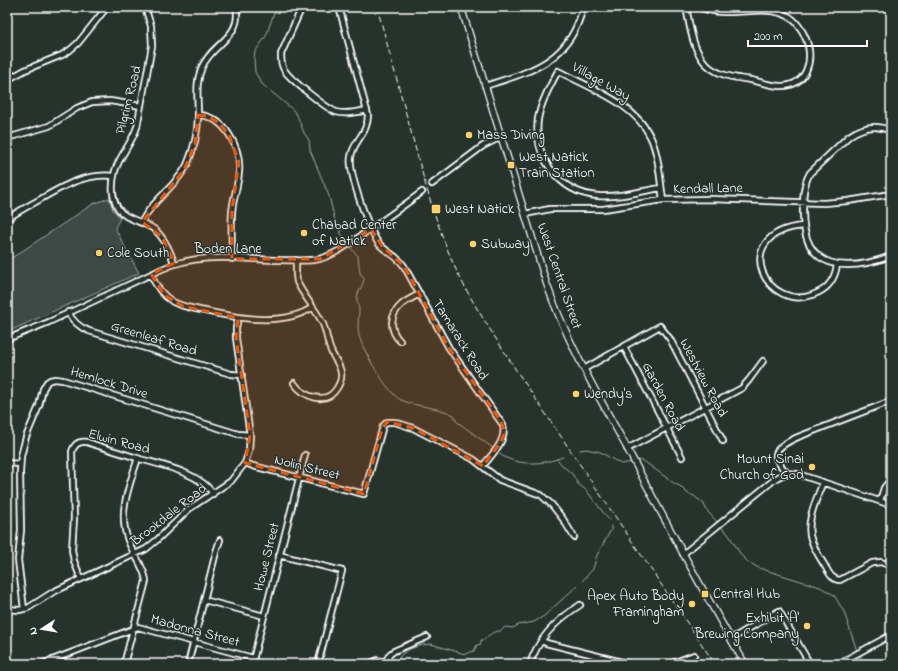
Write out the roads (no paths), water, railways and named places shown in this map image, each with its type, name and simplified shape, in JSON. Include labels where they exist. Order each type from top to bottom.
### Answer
[{"type":"main road","name":"West Central Street","points":[[460,7],[553,302],[564,329],[683,554],[745,664]]},
{"type":"street","points":[[7,80],[25,70],[62,55],[70,50],[78,43],[108,7]]},
{"type":"street","name":"Pilgrim Road","points":[[145,7],[151,26],[152,46],[135,132],[119,161],[114,176],[113,194],[117,207],[127,216],[154,229],[162,237],[168,246],[174,263]]},
{"type":"street","points":[[142,222],[148,211],[177,180],[186,165],[196,139],[198,115],[197,87],[200,72],[212,51],[235,27],[237,16],[236,7]]},
{"type":"street","points":[[302,7],[281,54],[281,62],[285,72],[317,99],[333,110],[349,113],[367,110],[339,7]]},
{"type":"street","points":[[485,86],[529,71],[551,59],[563,48],[572,36],[583,7]]},
{"type":"street","points":[[686,7],[694,42],[699,53],[706,64],[715,70],[726,75],[757,81],[772,86],[783,86],[792,83],[806,73],[810,56],[808,44],[804,33],[790,16],[774,11],[709,10],[698,7]]},
{"type":"street","points":[[885,7],[891,9]]},
{"type":"street","name":"Village Way","points":[[661,188],[615,196],[587,195],[572,189],[554,175],[540,149],[538,126],[539,113],[543,100],[558,71],[621,104],[641,122],[653,145],[661,188],[663,200]]},
{"type":"street","points":[[7,138],[49,126],[77,108],[92,102],[110,101],[141,106]]},
{"type":"street","name":"Tamarack Road","points":[[367,110],[367,126],[352,151],[350,161],[353,176],[371,229],[382,247],[398,258],[401,262],[449,348],[501,421],[504,433],[498,446],[482,466]]},
{"type":"street","points":[[198,115],[210,117],[222,126],[232,140],[238,157],[239,173],[232,216],[232,259]]},
{"type":"street","points":[[891,131],[873,127],[860,130],[849,136],[810,174],[806,183],[803,202],[803,226],[808,243],[814,252],[822,258],[838,265],[863,264],[891,256]]},
{"type":"street","points":[[432,184],[483,146],[501,137]]},
{"type":"street","points":[[7,219],[74,181],[98,175],[114,176]]},
{"type":"street","name":"Boden Lane","points":[[7,339],[49,322],[174,263],[192,259],[320,259],[345,247],[422,192]]},
{"type":"street","name":"Kendall Lane","points":[[525,214],[550,208],[603,209],[663,200],[710,199],[840,202],[891,194]]},
{"type":"street","points":[[803,226],[789,228],[778,232],[769,239],[763,248],[760,257],[761,268],[771,286],[790,297],[800,298],[811,296],[821,291],[830,283],[836,273],[838,265]]},
{"type":"street","points":[[294,383],[303,393],[317,398],[329,396],[336,390],[340,383],[341,375],[340,367],[330,350],[324,325],[297,282],[296,260]]},
{"type":"street","points":[[151,274],[160,290],[177,304],[238,318],[257,319],[290,317],[300,314],[312,307]]},
{"type":"street","points":[[400,341],[396,338],[393,330],[394,315],[403,304],[420,294]]},
{"type":"street","name":"Greenleaf Road","points":[[68,312],[74,321],[89,331],[231,374],[242,375]]},
{"type":"street","name":"Brookdale Road","points":[[7,609],[24,609],[36,604],[53,592],[135,555],[154,543],[194,505],[231,481],[245,463],[249,451],[250,435],[236,333],[238,318]]},
{"type":"street","name":"Westview Road","points":[[624,347],[660,326],[670,339],[723,441]]},
{"type":"street","points":[[584,369],[624,347]]},
{"type":"street","name":"Garden Road","points":[[624,347],[682,456]]},
{"type":"street","points":[[627,449],[742,388],[763,361]]},
{"type":"street","name":"Hemlock Drive","points":[[24,609],[18,560],[21,523],[20,464],[26,437],[39,406],[42,389],[47,382],[55,379],[63,380],[238,434],[250,435]]},
{"type":"street","points":[[787,474],[777,460],[776,456],[778,450],[787,443],[798,437],[891,401]]},
{"type":"street","name":"Nolin Street","points":[[245,463],[364,494],[382,429],[387,422],[395,422],[409,427],[473,459],[482,466]]},
{"type":"street","name":"Elwin Road","points":[[81,579],[74,561],[72,550],[74,518],[72,449],[76,444],[80,442],[87,442],[175,470],[193,477],[207,485],[213,494]]},
{"type":"street","name":"Howe Street","points":[[252,664],[305,455]]},
{"type":"street","points":[[124,664],[146,581],[125,533],[123,514],[126,495],[138,458]]},
{"type":"street","points":[[7,463],[20,464]]},
{"type":"street","points":[[482,466],[500,480],[545,497],[563,519],[574,538]]},
{"type":"street","points":[[683,554],[775,479],[787,474],[796,474],[823,482],[891,505]]},
{"type":"street","points":[[880,501],[884,488],[891,479]]},
{"type":"street","points":[[823,482],[809,525],[809,534],[812,543],[831,576],[836,580],[844,579],[872,563],[881,562],[891,566]]},
{"type":"street","points":[[188,664],[220,540]]},
{"type":"street","points":[[279,555],[342,571],[318,664]]},
{"type":"street","points":[[204,600],[264,616]]},
{"type":"street","points":[[530,664],[535,650],[542,640],[557,624],[580,605]]},
{"type":"street","points":[[731,639],[779,611],[810,664]]},
{"type":"street","name":"Madonna Street","points":[[42,664],[133,628],[140,628],[253,658]]},
{"type":"street","points":[[838,664],[891,635]]},
{"type":"street","points":[[368,664],[378,660],[385,663],[390,654],[394,651],[427,637]]},
{"type":"street","points":[[542,640],[630,664]]},
{"type":"street","points":[[670,664],[694,655]]},
{"type":"waterway","points":[[276,7],[266,36],[255,52],[255,72],[262,84],[297,115],[304,133],[309,140],[310,150],[329,196],[335,221],[339,226],[341,234],[348,242]]},
{"type":"waterway","points":[[350,247],[358,256],[360,273],[364,278],[357,298],[359,309],[359,335],[365,350],[383,381],[401,400],[408,403],[441,410],[454,415],[456,421],[493,448]]},
{"type":"waterway","points":[[580,450],[586,449],[600,452],[621,464],[633,462]]},
{"type":"waterway","points":[[497,452],[512,460],[529,463],[546,462],[563,457]]},
{"type":"waterway","points":[[557,459],[573,475],[578,484],[586,490],[609,520]]},
{"type":"waterway","points":[[636,461],[639,460],[645,462],[680,486],[687,493],[694,496],[703,503],[708,512],[718,523]]},
{"type":"waterway","points":[[582,581],[593,569],[597,555],[611,530],[611,526]]},
{"type":"waterway","points":[[720,526],[729,535],[741,555],[748,562],[759,568],[820,587],[834,595],[844,612],[857,651]]},
{"type":"waterway","points":[[395,664],[402,654],[410,649],[422,645],[431,644],[465,654],[474,651],[477,645],[481,644],[481,640],[484,640],[494,632],[501,631],[505,627],[513,628],[518,625],[534,622],[544,616],[578,585]]},
{"type":"waterway","points":[[859,654],[864,664]]},
{"type":"railway","points":[[377,7],[431,202],[453,263],[467,291],[516,370],[715,664]]},
{"type":"place","name":"Mass Diving","points":[[469,135]]},
{"type":"place","name":"West Natick Train Station","points":[[511,165]]},
{"type":"place","name":"West Natick","points":[[436,209]]},
{"type":"place","name":"Chabad Center of Natick","points":[[304,233]]},
{"type":"place","name":"Subway","points":[[473,244]]},
{"type":"place","name":"Cole South","points":[[99,253]]},
{"type":"place","name":"Wendy's","points":[[576,394]]},
{"type":"place","name":"Mount Sinai Church of God","points":[[812,467]]},
{"type":"place","name":"Central Hub","points":[[705,594]]},
{"type":"place","name":"Apex Auto Body Framingham","points":[[692,604]]},
{"type":"place","name":"Exhibit 'A' Brewing Company","points":[[807,626]]}]
